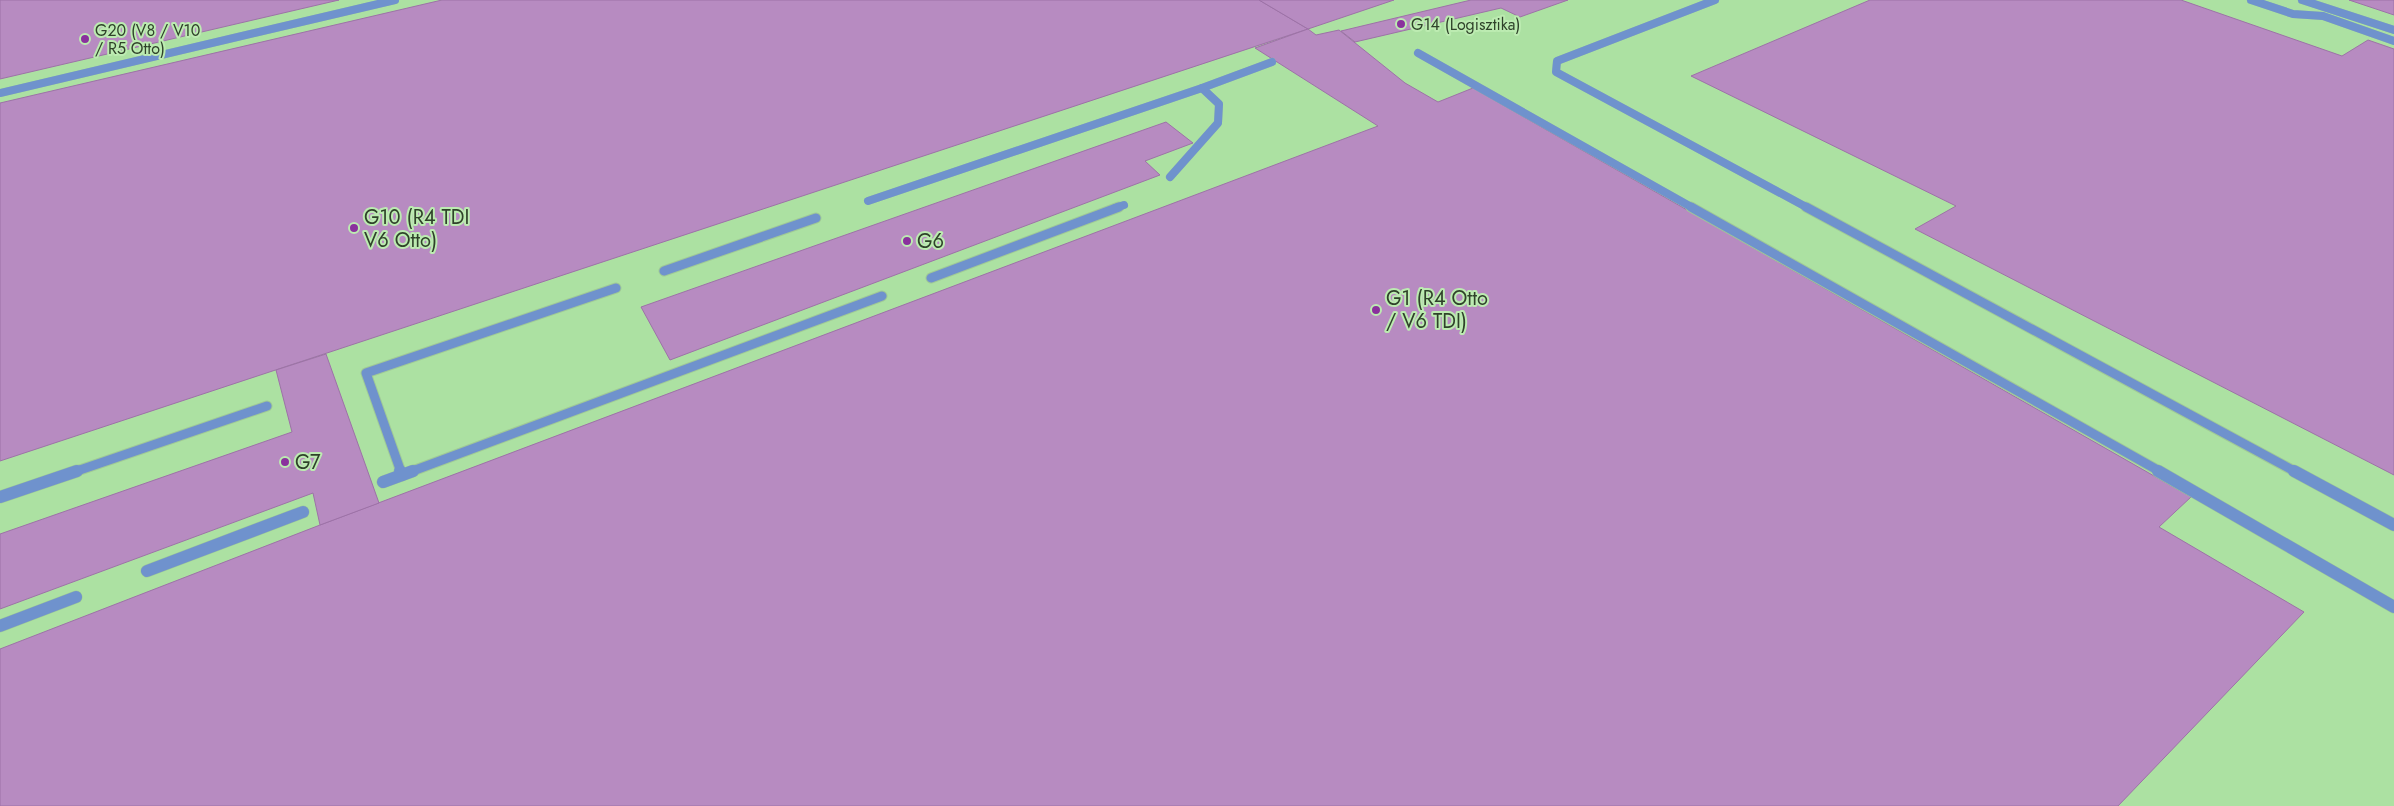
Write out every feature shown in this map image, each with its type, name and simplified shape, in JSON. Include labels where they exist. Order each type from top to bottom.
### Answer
[{"type":"lane","points":[[0,93],[395,0]]},
{"type":"lane","points":[[1715,0],[1557,61],[1556,72],[2394,525]]},
{"type":"lane","points":[[2251,0],[2293,14],[2323,16],[2394,41]]},
{"type":"lane","points":[[2302,0],[2394,30]]},
{"type":"lane","points":[[1418,53],[2229,510],[2394,607]]},
{"type":"lane","points":[[868,201],[1202,88],[1272,62]]},
{"type":"lane","points":[[1170,177],[1218,123],[1219,104],[1202,88]]},
{"type":"lane","points":[[931,278],[1124,205]]},
{"type":"lane","points":[[664,271],[816,218]]},
{"type":"lane","points":[[402,475],[366,373],[616,288]]},
{"type":"lane","points":[[383,482],[882,296]]},
{"type":"lane","points":[[0,497],[267,406]]},
{"type":"lane","points":[[148,571],[303,512]]},
{"type":"lane","points":[[0,626],[76,597]]},
{"type":"shaded area","points":[[0,0],[2394,0],[2394,806],[0,806]]},
{"type":"building","name":"G20 (V8 / V10 / R5 Otto)","points":[[0,0],[339,0],[0,79]]},
{"type":"building","name":"G10 (R4 TDI V6 Otto)","points":[[442,0],[1259,0],[1308,29],[0,461],[0,103]]},
{"type":"building","points":[[1259,0],[1394,0],[1308,29]]},
{"type":"building","name":"G14 (Logisztika)","points":[[1471,0],[1568,0],[1520,17],[1501,8],[1355,42],[1341,31]]},
{"type":"building","points":[[1870,0],[2181,0],[2342,56],[2368,40],[2394,49],[2394,475],[1915,229],[1956,206],[1691,76]]},
{"type":"building","points":[[2349,0],[2394,0],[2394,15]]},
{"type":"building","name":"G1 (R4 Otto / V6 TDI)","points":[[1308,29],[1316,35],[1339,30],[1405,83],[1438,102],[1473,88],[2191,497],[2159,527],[2304,612],[2118,806],[0,806],[0,649],[320,525],[1378,126],[1255,48]]},
{"type":"building","name":"G6","points":[[1166,122],[1193,143],[1145,161],[1160,175],[670,360],[641,307]]},
{"type":"building","name":"G7","points":[[326,354],[379,503],[320,525],[313,493],[0,609],[0,534],[292,432],[276,370]]},
{"type":"place","name":"G14 (Logisztika)","points":[[1401,24]]},
{"type":"place","name":"G20 (V8 / V10 / R5 Otto)","points":[[85,39]]},
{"type":"place","name":"G10 (R4 TDI V6 Otto)","points":[[354,228]]},
{"type":"place","name":"G6","points":[[907,241]]},
{"type":"place","name":"G1 (R4 Otto / V6 TDI)","points":[[1376,310]]},
{"type":"place","name":"G7","points":[[285,462]]}]
